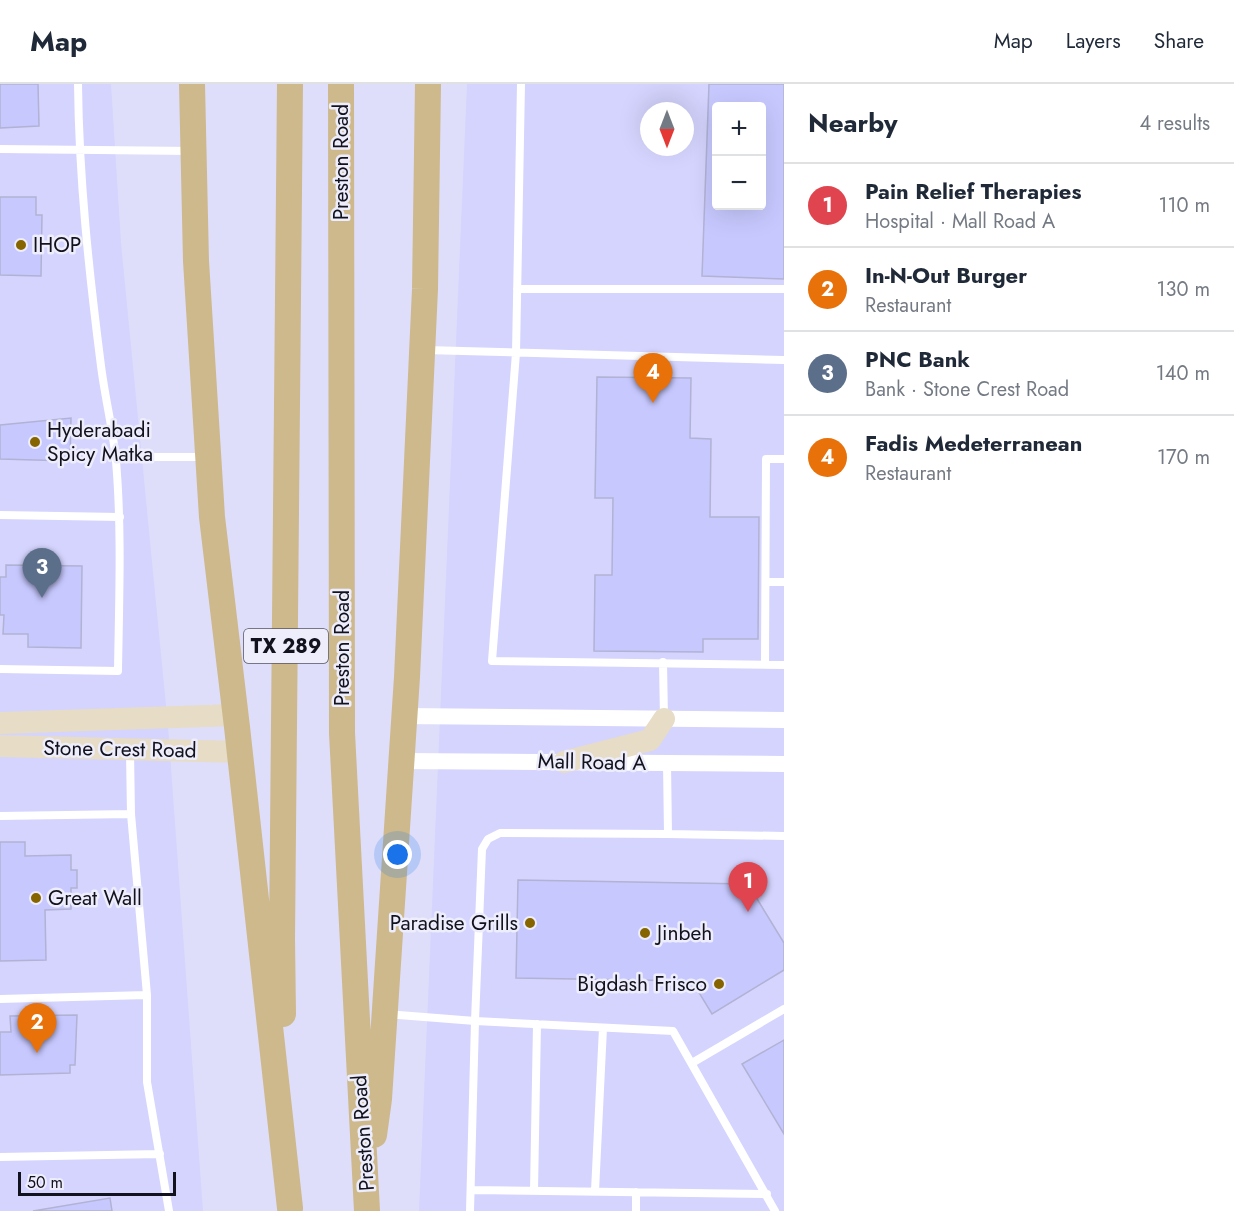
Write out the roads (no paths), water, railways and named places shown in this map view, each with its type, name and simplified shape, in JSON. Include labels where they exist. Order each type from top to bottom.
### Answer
[{"type":"main road","points":[[192,84],[196,261],[212,517],[290,1209]]},
{"type":"main road","name":"TX 289","points":[[290,84],[282,939],[286,1152],[290,1209]]},
{"type":"main road","name":"Preston Road","points":[[341,84],[342,733],[358,1071],[367,1200]]},
{"type":"main road","points":[[367,1200],[379,1099],[407,677],[425,289],[428,84]]},
{"type":"street","name":"Stone Crest Road","points":[[0,723],[235,715]]},
{"type":"street","name":"Mall Road A","points":[[403,716],[784,720]]},
{"type":"street","points":[[564,762],[650,740],[664,719]]},
{"type":"street","name":"Stone Crest Road","points":[[0,746],[240,752]]},
{"type":"street","name":"Mall Road A","points":[[400,761],[784,764]]},
{"type":"lane","points":[[0,669],[118,671],[120,517],[116,457],[103,383],[87,262],[79,149],[78,84]]},
{"type":"lane","points":[[521,84],[516,352],[492,661],[784,665]]},
{"type":"lane","points":[[0,149],[194,151]]},
{"type":"lane","points":[[517,288],[784,289]]},
{"type":"lane","points":[[422,350],[784,360]]},
{"type":"lane","points":[[116,457],[208,456]]},
{"type":"lane","points":[[765,664],[766,459],[784,459]]},
{"type":"lane","points":[[0,515],[120,517]]},
{"type":"lane","points":[[766,582],[784,582]]},
{"type":"lane","points":[[663,662],[664,719]]},
{"type":"lane","points":[[130,749],[131,814],[147,995],[147,1082],[169,1211]]},
{"type":"lane","points":[[667,763],[668,834]]},
{"type":"lane","points":[[0,816],[131,814]]},
{"type":"lane","points":[[470,1211],[482,849],[488,839],[500,833],[784,836]]},
{"type":"lane","points":[[0,999],[147,995]]},
{"type":"lane","points":[[692,1063],[784,1009]]},
{"type":"lane","points":[[385,1014],[674,1031],[775,1211]]},
{"type":"lane","points":[[534,1191],[537,1024]]},
{"type":"lane","points":[[595,1191],[603,1028]]},
{"type":"lane","points":[[0,1157],[160,1154]]},
{"type":"lane","points":[[471,1190],[767,1194]]},
{"type":"lane","points":[[636,1192],[636,1211]]},
{"type":"place","name":"IHOP","points":[[21,245]]},
{"type":"place","name":"Fadis Medeterranean","points":[[653,403]]},
{"type":"place","name":"Hyderabadi Spicy Matka","points":[[35,442]]},
{"type":"place","name":"PNC Bank","points":[[42,598]]},
{"type":"place","name":"Great Wall","points":[[36,898]]},
{"type":"place","name":"Pain Relief Therapies","points":[[748,912]]},
{"type":"place","name":"Paradise Grills","points":[[530,923]]},
{"type":"place","name":"Jinbeh","points":[[645,933]]},
{"type":"place","name":"Bigdash Frisco","points":[[719,984]]},
{"type":"place","name":"In-N-Out Burger","points":[[37,1053]]}]
